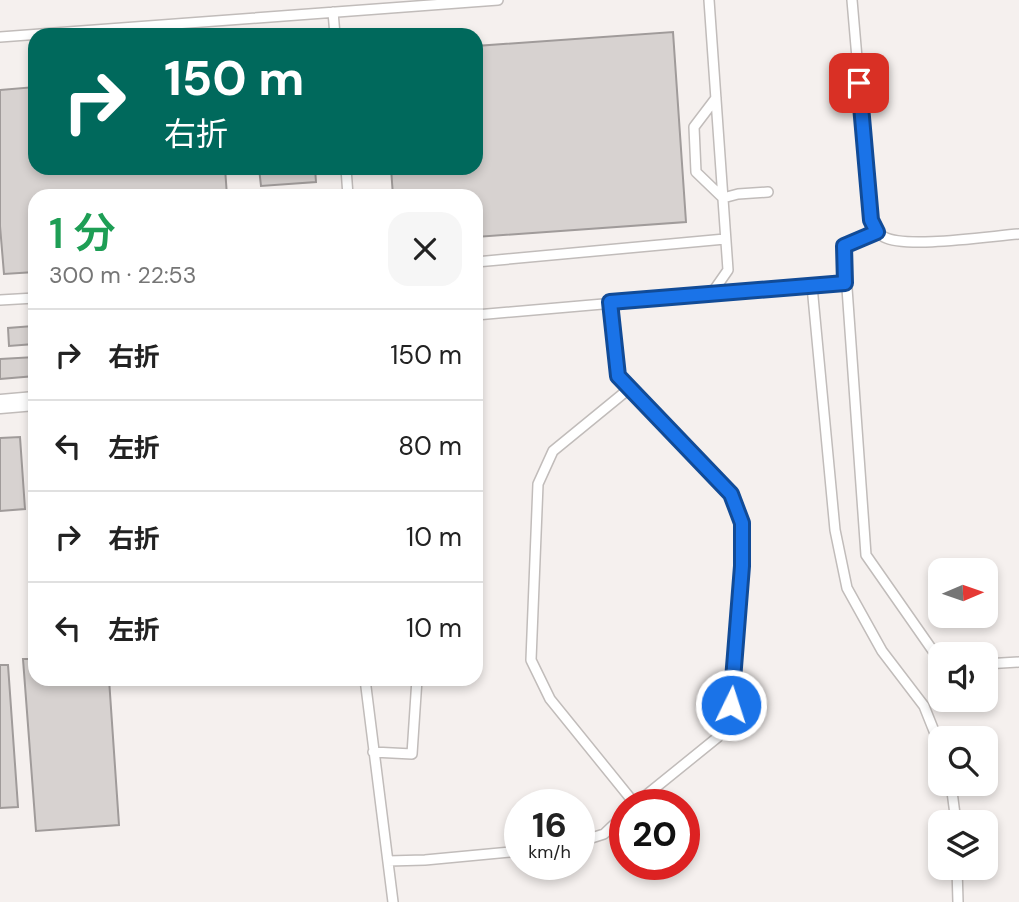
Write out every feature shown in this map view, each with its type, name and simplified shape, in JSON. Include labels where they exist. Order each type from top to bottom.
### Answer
[{"type":"street","points":[[0,404],[28,402]]},
{"type":"lane","points":[[120,28],[498,0]]},
{"type":"lane","points":[[709,0],[728,270],[712,293]]},
{"type":"lane","points":[[852,0],[871,220],[877,232],[886,239],[913,242],[1019,234]]},
{"type":"lane","points":[[333,12],[334,28]]},
{"type":"lane","points":[[0,37],[28,35]]},
{"type":"lane","points":[[716,98],[694,127],[696,172],[723,198]]},
{"type":"lane","points":[[723,198],[768,192]]},
{"type":"lane","points":[[877,232],[844,246],[866,555],[928,644]]},
{"type":"lane","points":[[483,261],[726,239]]},
{"type":"lane","points":[[483,314],[845,283]]},
{"type":"lane","points":[[812,286],[835,530],[847,588],[882,650],[924,706],[932,726]]},
{"type":"lane","points":[[0,300],[28,298]]},
{"type":"lane","points":[[610,302],[618,376],[731,494],[742,523],[742,566],[731,705],[718,737],[655,789]]},
{"type":"lane","points":[[622,789],[551,699],[531,660],[534,526],[538,484],[553,450],[630,388]]},
{"type":"lane","points":[[998,663],[1019,662]]},
{"type":"lane","points":[[366,686],[393,902]]},
{"type":"lane","points":[[373,752],[412,754],[417,686]]},
{"type":"lane","points":[[388,861],[504,853]]},
{"type":"lane","points":[[957,880],[958,902]]},
{"type":"building","points":[[673,32],[686,222],[483,236],[483,189],[392,189],[392,175],[483,175],[483,46]]},
{"type":"building","points":[[28,88],[28,175],[226,175],[226,189],[28,189],[28,272],[4,274],[0,226],[0,90]]},
{"type":"building","points":[[260,175],[316,175],[316,182],[261,186]]},
{"type":"building","points":[[28,326],[28,344],[9,346],[8,328]]},
{"type":"building","points":[[28,357],[28,377],[0,379],[0,359]]},
{"type":"building","points":[[20,437],[25,509],[0,511],[0,438]]},
{"type":"building","points":[[23,659],[28,659],[28,686],[109,686],[119,825],[36,831]]},
{"type":"building","points":[[0,665],[8,665],[18,807],[0,808]]},
{"type":"route","points":[[731,705],[742,566],[742,523],[731,494],[618,376],[610,302],[845,283],[844,246],[877,232],[871,220],[859,83]]}]
